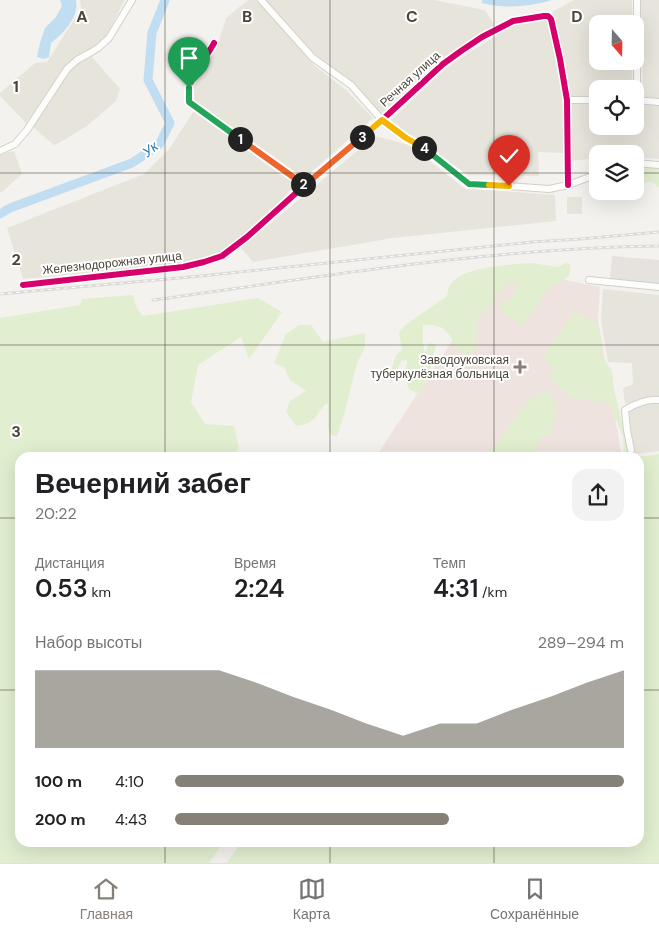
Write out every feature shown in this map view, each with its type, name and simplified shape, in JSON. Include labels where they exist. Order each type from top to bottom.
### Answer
[{"type":"street","points":[[0,151],[15,144],[28,130],[67,69],[77,60],[98,48],[109,38],[132,0]]},
{"type":"street","points":[[261,0],[313,58],[351,85],[382,120],[406,138],[427,149],[469,184],[549,189],[589,177]]},
{"type":"street","points":[[636,80],[637,0]]},
{"type":"street","name":"Речная улица","points":[[204,262],[222,256],[247,238],[443,64],[482,36],[513,21],[544,16],[551,18],[567,100]]},
{"type":"street","points":[[214,43],[198,68],[189,88],[189,102],[305,185]]},
{"type":"street","points":[[568,184],[567,100],[589,100]]},
{"type":"street","points":[[644,101],[659,102]]},
{"type":"street","points":[[644,164],[659,165]]},
{"type":"street","name":"Железнодорожная улица","points":[[23,285],[183,267],[204,262]]},
{"type":"street","points":[[589,280],[659,287]]},
{"type":"street","points":[[631,450],[625,410],[652,399],[659,400]]},
{"type":"shaded area","points":[[80,0],[125,0],[107,34],[93,48],[70,61],[26,123],[0,96],[0,93],[35,63],[47,62],[81,9]]},
{"type":"shaded area","points":[[248,0],[256,0],[315,66],[346,90],[373,118],[302,180],[193,100],[193,89],[217,47],[226,18]]},
{"type":"shaded area","points":[[265,0],[434,0],[485,10],[495,26],[441,59],[381,114],[353,82],[316,55]]},
{"type":"shaded area","points":[[574,0],[632,0],[632,15],[589,15],[589,70],[632,70],[632,80],[589,80],[589,97],[568,97],[562,57],[552,12]]},
{"type":"shaded area","points":[[641,0],[659,0],[659,99],[644,98],[642,70],[644,70],[644,15],[641,15]]},
{"type":"shaded area","points":[[549,20],[560,73],[563,105],[563,153],[538,152],[539,176],[468,175],[426,146],[406,136],[389,122],[445,69],[465,55],[514,25]]},
{"type":"shaded area","points":[[92,57],[120,89],[116,101],[87,126],[54,145],[32,126],[67,69],[78,60]]},
{"type":"shaded area","points":[[570,103],[589,103],[589,135],[644,135],[644,103],[659,104],[659,159],[644,158],[644,145],[589,145],[589,159],[570,161]]},
{"type":"shaded area","points":[[195,109],[297,184],[244,236],[217,254],[182,264],[23,279],[7,228],[144,174],[170,148]]},
{"type":"shaded area","points":[[375,136],[409,145],[464,188],[555,195],[556,221],[393,238],[253,262],[241,248]]},
{"type":"shaded area","points":[[14,151],[22,174],[0,192],[0,154]]},
{"type":"shaded area","points":[[567,197],[582,197],[582,214],[567,214]]},
{"type":"shaded area","points":[[612,256],[659,260],[659,284],[610,280]]},
{"type":"shaded area","name":"Заводоуковская туберкулёзная больница","points":[[501,267],[600,287],[598,321],[621,452],[379,452]]},
{"type":"shaded area","points":[[603,289],[659,295],[659,397],[649,397],[625,404],[623,388],[633,384],[632,363],[608,362],[601,320]]},
{"type":"shaded area","points":[[651,401],[659,402],[659,451],[635,452],[628,411]]},
{"type":"green space","points":[[644,166],[659,168],[659,187],[651,182],[644,182]]},
{"type":"green space","points":[[531,263],[558,267],[566,263],[571,265],[569,276],[547,290],[523,326],[501,312],[502,309],[499,306],[504,299],[509,302],[518,283],[511,281],[487,310],[477,316],[476,350],[464,356],[455,347],[450,336],[443,328],[423,325],[425,353],[429,343],[436,345],[430,369],[420,395],[409,389],[402,376],[407,360],[401,361],[396,374],[391,372],[396,355],[402,350],[399,332],[407,324],[447,296],[449,286],[456,279],[475,270]]},
{"type":"green space","points":[[133,295],[136,307],[143,316],[258,298],[282,312],[249,359],[241,337],[198,365],[191,402],[205,424],[234,426],[239,447],[236,452],[15,452],[15,847],[220,847],[209,863],[0,863],[0,318],[80,305],[82,299]]},
{"type":"green space","points":[[574,312],[597,324],[603,345],[600,354],[612,371],[614,389],[629,452],[624,452],[623,436],[609,403],[569,397],[549,376],[553,368],[543,357]]},
{"type":"green space","points":[[299,325],[311,325],[323,342],[365,333],[365,347],[357,363],[337,436],[331,435],[328,427],[328,405],[326,403],[314,419],[302,425],[296,426],[286,412],[290,401],[306,391],[290,380],[284,367],[274,363],[286,334]]},
{"type":"green space","points":[[547,391],[557,406],[551,434],[537,440],[536,452],[490,452],[530,398]]},
{"type":"green space","points":[[659,454],[659,863],[227,863],[238,847],[644,847],[644,456]]},
{"type":"water","points":[[60,0],[76,0],[73,19],[51,43],[49,57],[44,59],[37,57],[45,28],[56,17],[62,6]]},
{"type":"water","points":[[482,0],[552,0],[526,6],[508,7],[482,3]]},
{"type":"waterway","name":"Ук","points":[[0,214],[10,208],[132,163],[159,145],[170,123],[148,80],[152,33],[165,0]]},
{"type":"railway","points":[[0,294],[201,276],[532,242],[659,232]]},
{"type":"railway","points":[[153,300],[342,273],[468,258],[595,248],[659,246]]},
{"type":"cycle path","points":[[23,285],[183,267],[222,256],[247,237],[382,120],[443,64],[482,37],[513,21],[544,16],[548,16],[551,19],[567,100],[568,185]]},
{"type":"cycle path","points":[[214,43],[192,78],[188,94],[189,102],[305,185]]},
{"type":"place","name":"Заводоуковская туберкулёзная больница","points":[[520,367]]},
{"type":"route","points":[[189,88],[189,102],[305,185],[382,120],[406,138],[427,149],[469,184],[509,186]]}]
